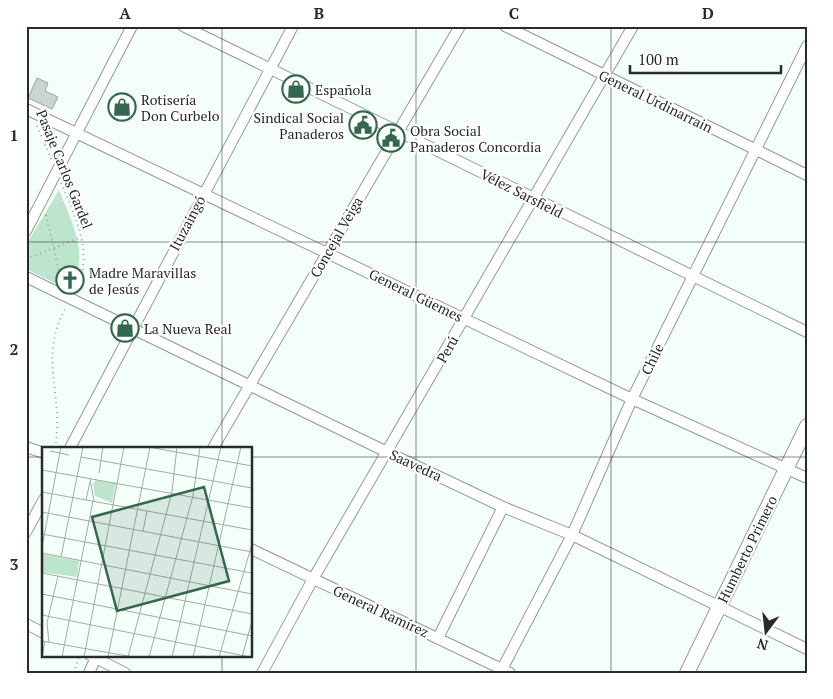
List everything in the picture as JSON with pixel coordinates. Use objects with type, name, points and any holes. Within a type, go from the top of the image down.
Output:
[{"type":"street","points":[[26,231],[132,26]]},
{"type":"street","name":"Vélez Sarsfield","points":[[183,26],[399,130],[532,199],[807,332]]},
{"type":"street","name":"Ituzaingó","points":[[71,447],[292,26]]},
{"type":"street","name":"Concejal Veiga","points":[[214,447],[460,26]]},
{"type":"street","name":"General Urdinarrain","points":[[505,26],[807,175]]},
{"type":"street","name":"Perú","points":[[262,673],[313,579],[633,26]]},
{"type":"street","name":"Chile","points":[[504,671],[572,535],[632,399],[807,46]]},
{"type":"street","name":"General Güemes","points":[[28,110],[203,192],[632,399],[807,478]]},
{"type":"street","name":"Saavedra","points":[[26,277],[387,452],[503,507],[572,535],[708,603],[719,605],[807,649]]},
{"type":"street","name":"Humberto Primero","points":[[686,673],[807,426]]},
{"type":"street","points":[[26,447],[42,452]]},
{"type":"street","points":[[26,532],[42,503]]},
{"type":"street","points":[[438,638],[503,507]]},
{"type":"street","name":"General Ramírez","points":[[252,549],[504,671]]},
{"type":"street","points":[[26,624],[42,631]]},
{"type":"street","points":[[89,673],[94,656],[125,673]]},
{"type":"path","name":"Pasaje Carlos Gardel","points":[[28,110],[57,172],[85,247],[85,266],[68,298],[56,330],[50,361],[58,430],[54,447]]},
{"type":"path","points":[[43,201],[68,298]]},
{"type":"path","points":[[26,259],[82,237]]},
{"type":"path","points":[[74,673],[80,656]]},
{"type":"green space","points":[[59,190],[74,228],[79,252],[77,277],[71,291],[26,269],[26,245]]},
{"type":"building","points":[[37,78],[48,83],[45,91],[58,97],[52,109],[28,98]]},
{"type":"place","name":"Española","points":[[296,89]]},
{"type":"place","name":"Rotisería Don Curbelo","points":[[122,107]]},
{"type":"place","name":"Sindical Social Panaderos","points":[[363,125]]},
{"type":"place","name":"Obra Social Panaderos Concordia","points":[[391,138]]},
{"type":"place","name":"Madre Maravillas de Jesús","points":[[70,280]]},
{"type":"place","name":"La Nueva Real","points":[[125,328]]}]
